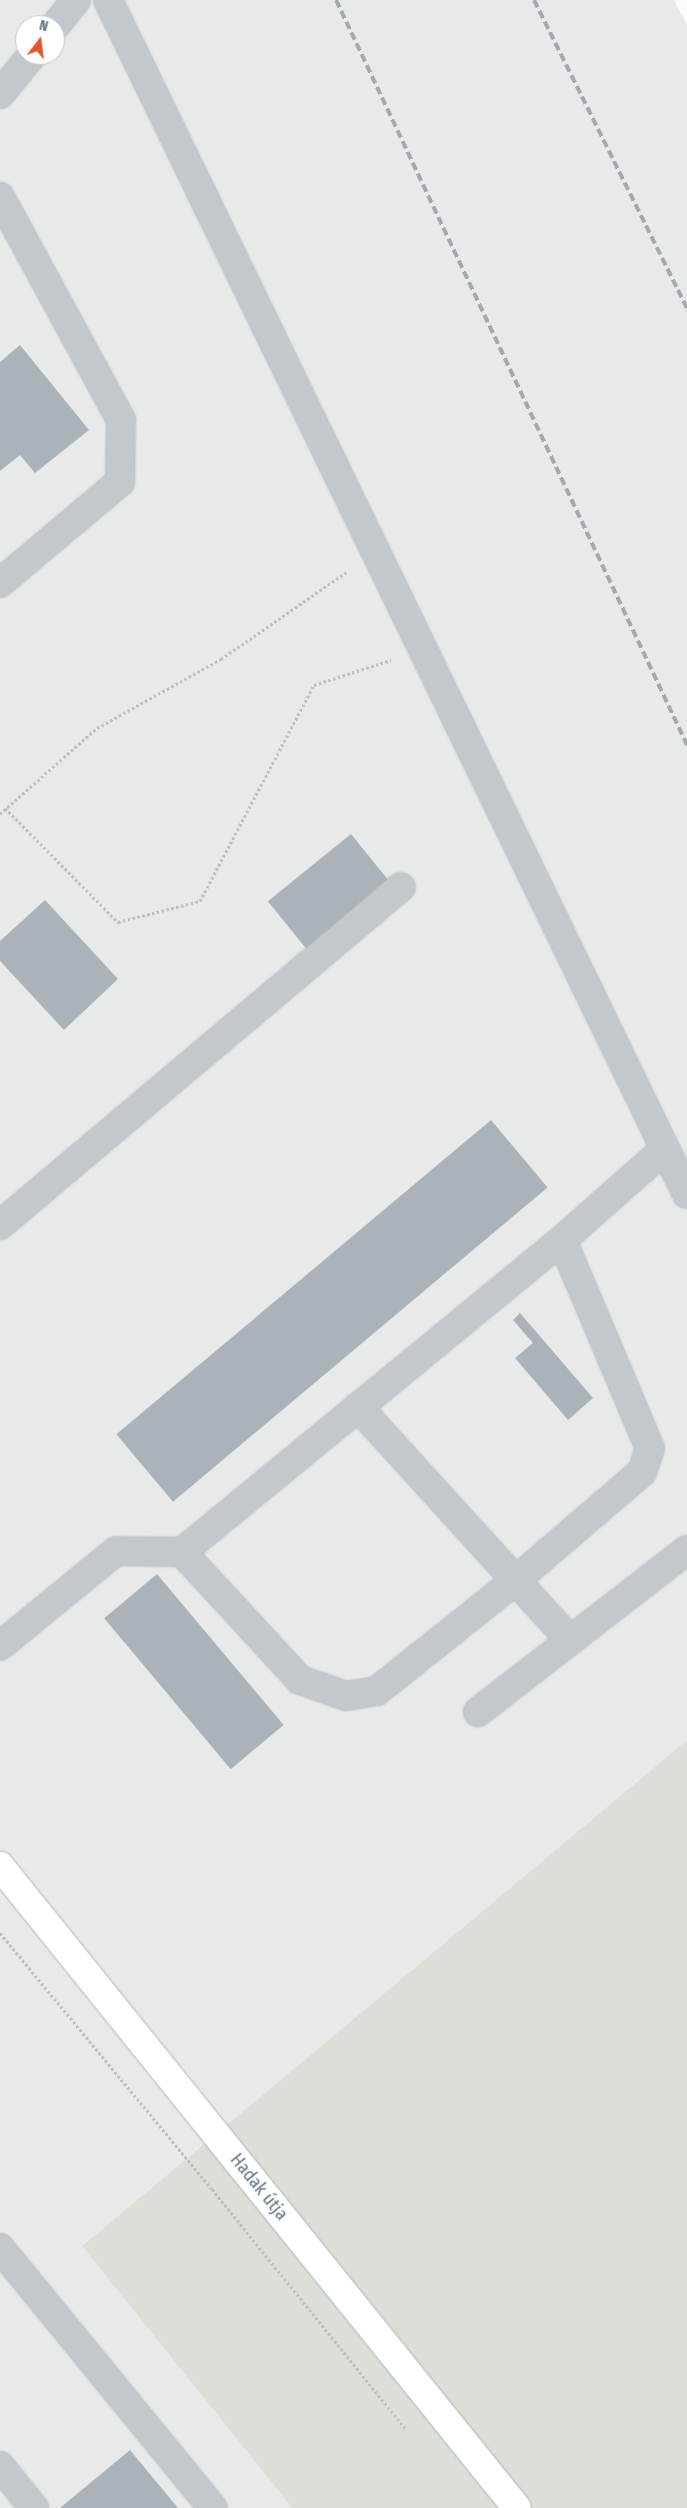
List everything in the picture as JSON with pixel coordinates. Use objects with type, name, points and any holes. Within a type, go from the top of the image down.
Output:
[{"type":"main road","name":"Hadak útja","points":[[0,1866],[517,2508]]},
{"type":"lane","points":[[64,15],[76,0]]},
{"type":"lane","points":[[108,0],[687,1194]]},
{"type":"lane","points":[[0,94],[24,65]]},
{"type":"lane","points":[[0,197],[121,420],[120,482],[0,583]]},
{"type":"lane","points":[[0,1225],[401,887]]},
{"type":"lane","points":[[0,1646],[116,1552],[182,1552],[562,1240],[665,1149]]},
{"type":"lane","points":[[182,1552],[300,1680],[346,1696],[377,1691],[516,1580],[642,1472],[650,1448],[562,1240]]},
{"type":"lane","points":[[358,1407],[570,1640]]},
{"type":"lane","points":[[478,1712],[687,1550]]},
{"type":"lane","points":[[0,2248],[213,2508]]},
{"type":"lane","points":[[0,2466],[34,2508]]},
{"type":"path","points":[[0,814],[97,728],[221,659],[376,553]]},
{"type":"path","points":[[5,808],[118,922],[200,901],[314,685],[423,650]]},
{"type":"path","points":[[0,1933],[212,2189],[407,2430]]},
{"type":"shaded area","points":[[0,0],[674,0],[687,25],[687,1740],[82,2246],[292,2508],[0,2508]]},
{"type":"shaded area","points":[[687,1740],[687,2508],[292,2508],[82,2246]]},
{"type":"building","points":[[20,345],[89,430],[35,473],[20,455],[0,471],[0,362]]},
{"type":"building","points":[[351,834],[391,883],[307,950],[268,901]]},
{"type":"building","points":[[45,900],[118,979],[64,1030],[0,961],[0,941]]},
{"type":"building","points":[[491,1120],[548,1187],[173,1502],[116,1434]]},
{"type":"building","points":[[520,1313],[593,1398],[568,1420],[515,1358],[533,1343],[513,1320]]},
{"type":"building","points":[[157,1574],[284,1725],[231,1769],[104,1618]]},
{"type":"building","points":[[130,2450],[178,2508],[60,2508]]},
{"type":"railway","points":[[336,0],[687,745]]},
{"type":"railway","points":[[534,0],[687,308]]}]
